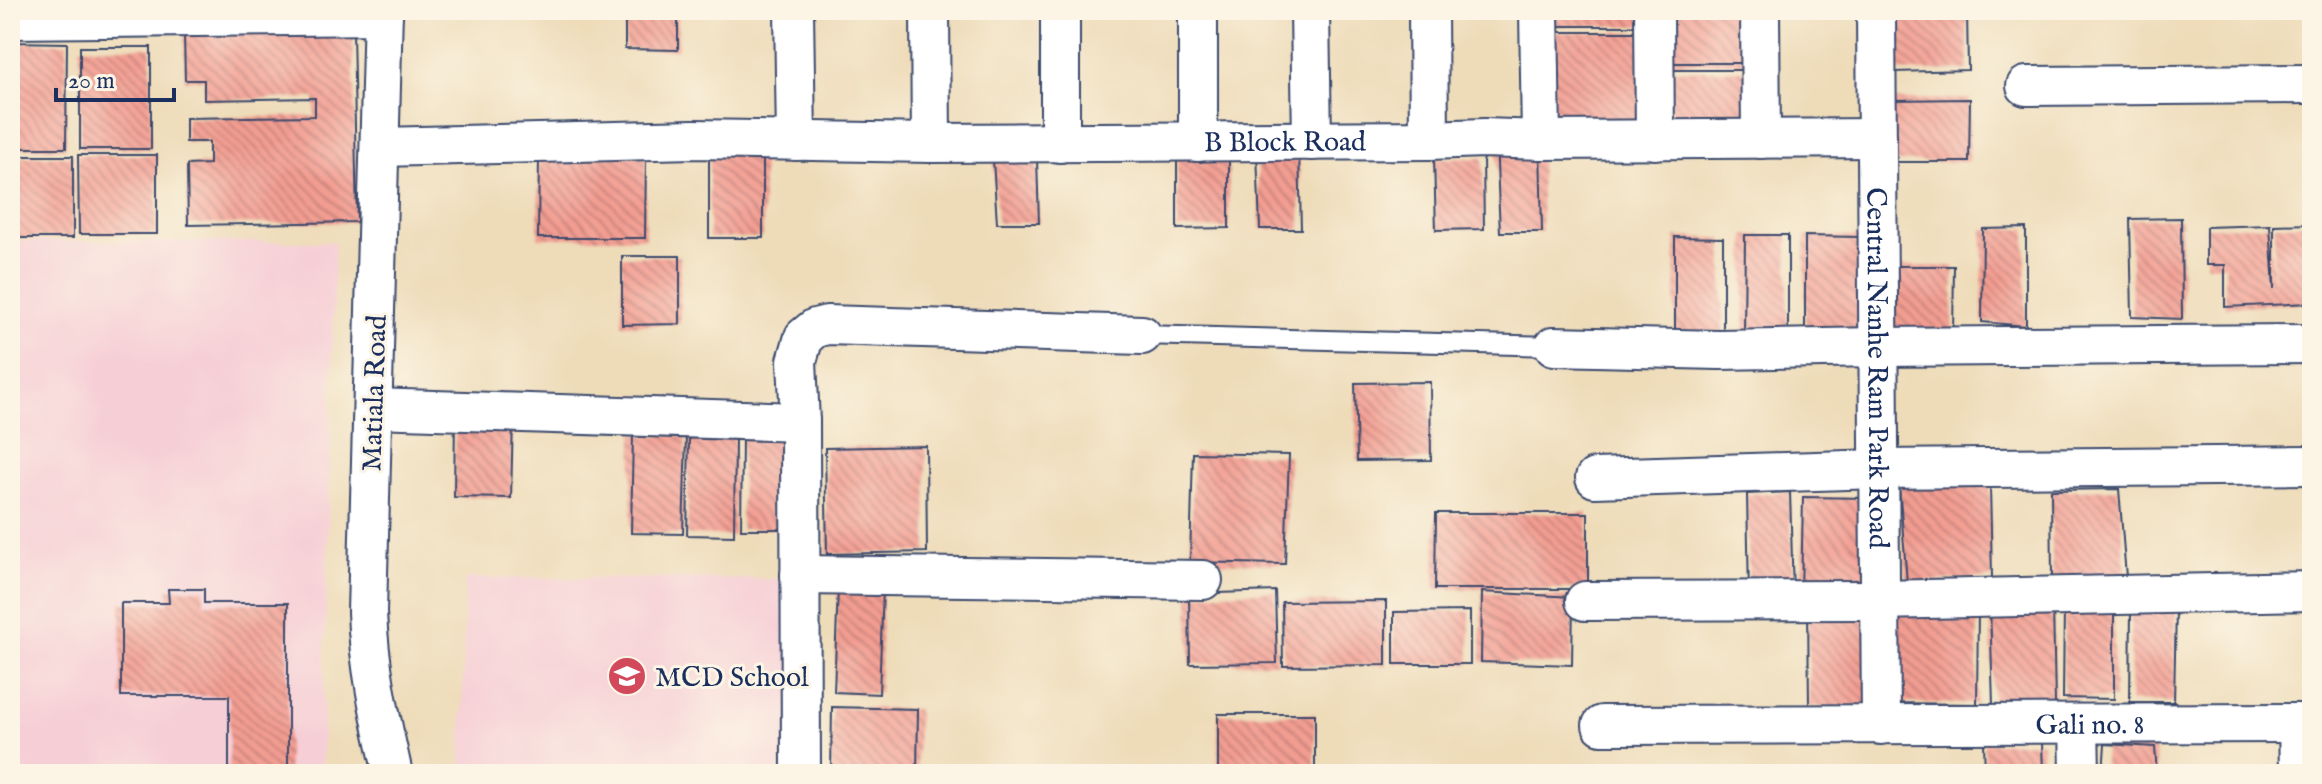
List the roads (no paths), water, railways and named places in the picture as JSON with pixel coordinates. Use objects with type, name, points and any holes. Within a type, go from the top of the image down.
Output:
[{"type":"street","points":[[794,10],[796,141]]},
{"type":"street","points":[[930,10],[931,143]]},
{"type":"street","points":[[1060,10],[1060,143]]},
{"type":"street","points":[[1198,10],[1198,142]]},
{"type":"street","points":[[1310,10],[1312,141]]},
{"type":"street","points":[[1428,10],[1429,140]]},
{"type":"street","points":[[1539,10],[1541,140]]},
{"type":"street","points":[[1654,10],[1655,140]]},
{"type":"street","points":[[1760,10],[1761,139]]},
{"type":"street","name":"Central Nanhe Ram Park Road","points":[[1876,10],[1881,725]]},
{"type":"street","points":[[10,19],[383,12]]},
{"type":"street","name":"Matiala Road","points":[[383,12],[367,612],[374,689],[393,774]]},
{"type":"street","points":[[2026,86],[2312,84]]},
{"type":"street","name":"B Block Road","points":[[381,147],[693,139],[1060,143],[1484,138],[1877,138]]},
{"type":"street","points":[[801,774],[800,422],[797,361],[804,337],[815,328],[827,325],[1142,335]]},
{"type":"street","points":[[1554,346],[1719,350],[2312,344]]},
{"type":"street","points":[[373,408],[800,422]]},
{"type":"street","points":[[1595,478],[1879,469],[2312,465]]},
{"type":"street","points":[[800,575],[1203,580]]},
{"type":"street","points":[[1585,601],[1879,600],[2312,591]]},
{"type":"street","points":[[2299,774],[2305,723]]},
{"type":"street","name":"Gali no. 8","points":[[1602,725],[2305,723]]},
{"type":"street","points":[[2079,724],[2080,774]]},
{"type":"lane","points":[[1142,335],[1554,346]]},
{"type":"place","name":"MCD School","points":[[627,676]]}]
